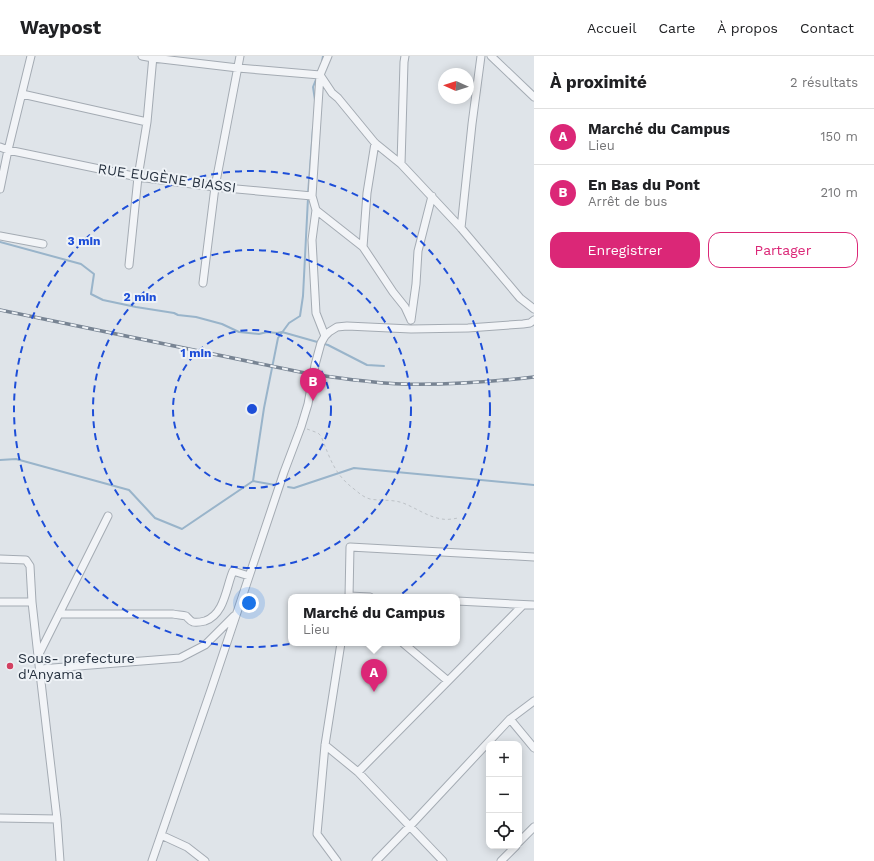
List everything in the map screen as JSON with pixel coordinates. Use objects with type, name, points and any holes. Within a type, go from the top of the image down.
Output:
[{"type":"street","points":[[0,189],[2,148],[22,94],[30,56]]},
{"type":"street","points":[[142,56],[238,68],[320,75]]},
{"type":"street","points":[[203,283],[215,186],[240,56]]},
{"type":"street","points":[[325,336],[316,313],[312,240],[316,210],[312,196],[320,75],[328,56]]},
{"type":"street","points":[[401,164],[405,56]]},
{"type":"street","points":[[461,228],[481,56]]},
{"type":"street","points":[[491,56],[534,97]]},
{"type":"street","points":[[129,265],[138,177],[147,122],[153,57]]},
{"type":"street","points":[[320,75],[332,93],[338,98],[375,143],[401,164],[432,196],[520,298],[534,309]]},
{"type":"street","points":[[22,94],[147,122]]},
{"type":"street","points":[[364,247],[367,192],[375,143]]},
{"type":"street","name":"RUE EUGÈNE BIASSI","points":[[2,148],[138,177],[312,196]]},
{"type":"street","points":[[411,329],[418,251],[432,196]]},
{"type":"street","points":[[316,210],[364,247],[393,292],[405,307],[411,320]]},
{"type":"street","points":[[0,236],[43,244]]},
{"type":"street","points":[[152,861],[284,472],[301,427],[308,404],[317,356],[325,336],[337,327],[347,326],[411,329],[468,328],[522,324],[534,320]]},
{"type":"street","points":[[38,656],[108,516]]},
{"type":"street","points":[[349,594],[350,547],[534,557]]},
{"type":"street","points":[[0,559],[26,560],[30,566],[32,602],[57,818],[60,861]]},
{"type":"street","points":[[59,614],[173,614],[185,616],[192,622],[199,622],[211,619],[221,607],[233,572],[249,576]]},
{"type":"street","points":[[460,601],[534,605]]},
{"type":"street","points":[[0,602],[32,602]]},
{"type":"street","points":[[358,772],[523,605]]},
{"type":"street","points":[[40,669],[180,658],[206,645],[236,615]]},
{"type":"street","points":[[338,861],[317,834],[324,745],[340,646]]},
{"type":"street","points":[[406,646],[448,682]]},
{"type":"street","points":[[376,861],[510,718],[534,701]]},
{"type":"street","points":[[510,718],[534,748]]},
{"type":"street","points":[[324,745],[358,772],[443,861]]},
{"type":"street","points":[[0,818],[57,818]]},
{"type":"street","points":[[522,839],[534,827]]},
{"type":"street","points":[[161,835],[187,846],[205,861]]},
{"type":"street","points":[[501,861],[513,849]]},
{"type":"path","points":[[301,427],[318,433],[321,436],[333,465],[341,478],[362,496],[402,503],[443,520],[458,518]]},
{"type":"waterway","points":[[322,62],[323,56]]},
{"type":"waterway","points":[[315,100],[313,87],[317,77]]},
{"type":"waterway","points":[[308,194],[313,128]]},
{"type":"waterway","points":[[253,481],[264,408],[278,338],[289,323],[300,316],[303,296],[308,198]]},
{"type":"waterway","points":[[0,242],[81,264],[94,274],[91,294],[103,300],[178,315],[196,317],[222,324],[239,332],[259,334],[267,332],[282,332],[328,345],[367,365],[384,366]]},
{"type":"waterway","points":[[0,460],[16,459],[129,490],[155,518],[182,529],[253,481],[275,485]]},
{"type":"waterway","points":[[288,487],[294,488],[354,468],[534,485]]},
{"type":"railway","points":[[0,310],[310,374],[356,380],[402,384],[435,384],[484,382],[534,377]]},
{"type":"place","name":"En Bas du Pont","points":[[313,401]]},
{"type":"place","name":"Sous- prefecture d'Anyama","points":[[10,666]]},
{"type":"place","name":"Marché du Campus","points":[[374,692]]}]
